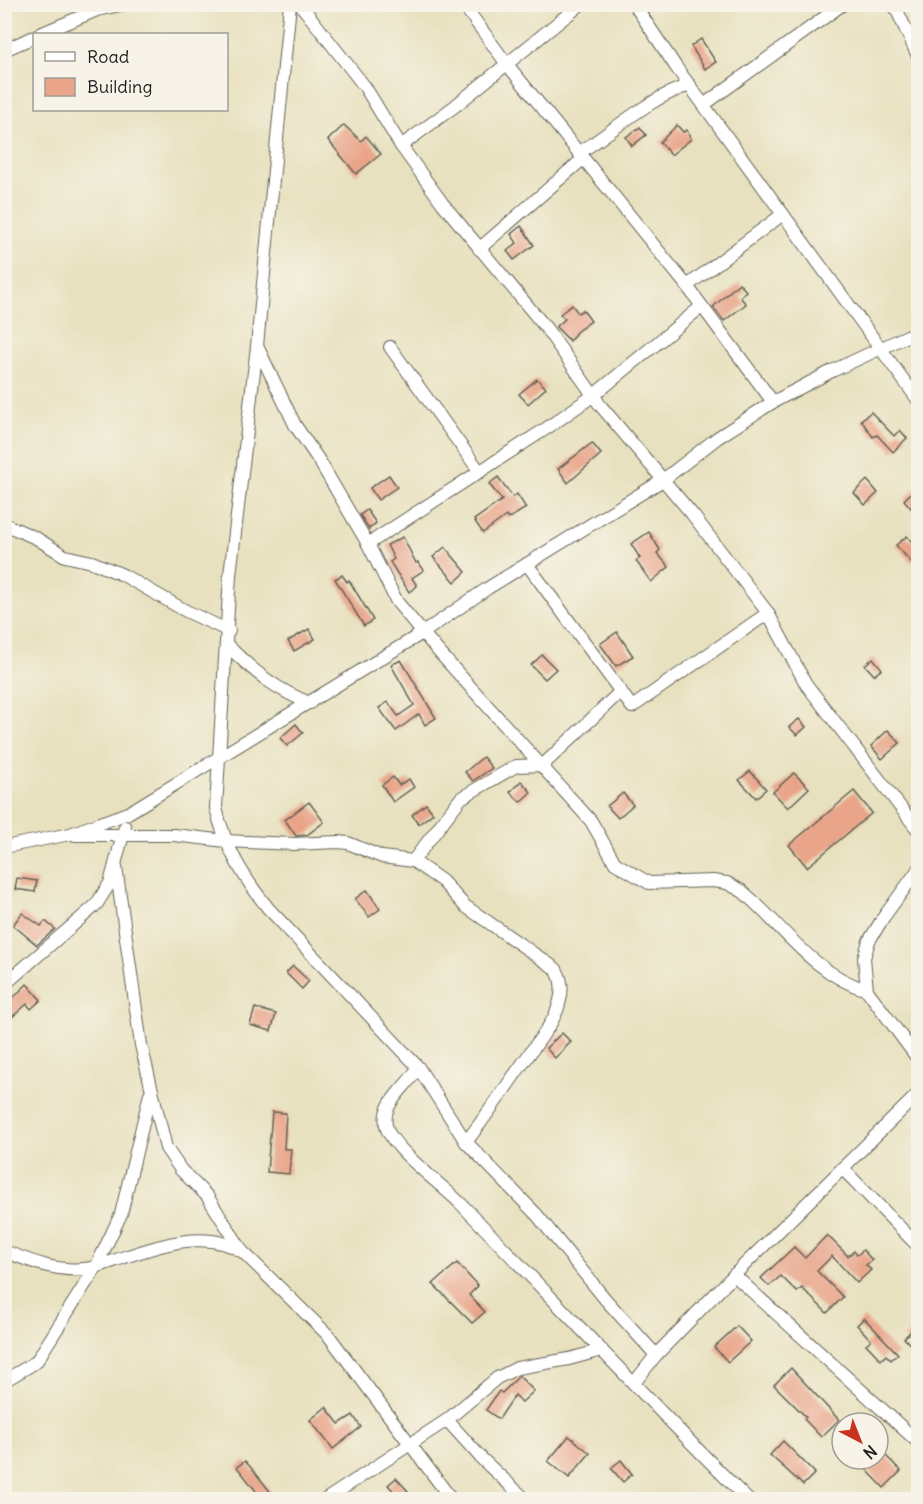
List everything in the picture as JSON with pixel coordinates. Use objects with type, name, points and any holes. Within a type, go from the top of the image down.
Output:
[{"type":"street","points":[[42,33],[96,7],[125,4]]},
{"type":"street","points":[[290,4],[257,346],[231,564],[229,631],[216,808],[226,841],[247,882],[268,908],[418,1067],[466,1142],[537,1215],[606,1300],[656,1355]]},
{"type":"street","points":[[300,4],[364,87],[401,146],[479,249],[546,328],[594,395],[768,613],[806,684],[918,830]]},
{"type":"street","points":[[464,4],[507,63],[687,286],[773,402]]},
{"type":"street","points":[[401,146],[455,106],[581,4]]},
{"type":"street","points":[[634,4],[918,400]]},
{"type":"street","points":[[705,104],[843,4]]},
{"type":"street","points":[[894,4],[918,56]]},
{"type":"street","points":[[4,50],[33,37]]},
{"type":"street","points":[[479,249],[582,155],[663,97],[690,85]]},
{"type":"street","points":[[687,286],[783,214]]},
{"type":"street","points":[[368,544],[594,395],[701,307]]},
{"type":"street","points":[[4,847],[70,834],[128,813],[310,703],[663,480],[717,438],[773,402],[918,331]]},
{"type":"street","points":[[257,346],[295,424],[368,544],[397,602],[460,677],[543,765],[591,821],[620,868],[657,885],[697,880],[718,881],[734,887],[756,902],[822,967],[849,985],[867,990]]},
{"type":"street","points":[[390,347],[480,472]]},
{"type":"street","points":[[4,524],[36,538],[65,556],[92,562],[123,575],[186,611],[229,631]]},
{"type":"street","points":[[527,564],[632,707],[768,613]]},
{"type":"street","points":[[227,645],[256,674],[272,685],[310,703]]},
{"type":"street","points":[[413,861],[461,798],[516,766],[543,765],[621,691]]},
{"type":"street","points":[[4,985],[89,913],[110,883],[116,867],[128,813]]},
{"type":"street","points":[[70,834],[99,837],[124,834],[226,841],[348,843],[382,857],[413,861],[442,881],[465,906],[556,969],[561,978],[560,1003],[547,1030],[496,1105],[466,1142]]},
{"type":"street","points":[[116,867],[131,978],[151,1089],[166,1148],[181,1170],[207,1196],[243,1252]]},
{"type":"street","points":[[918,870],[883,918],[870,941],[864,958],[867,990],[918,1059]]},
{"type":"street","points":[[418,1067],[412,1080],[389,1104],[386,1121],[391,1136],[448,1190],[748,1500]]},
{"type":"street","points":[[4,1381],[36,1362],[96,1268],[122,1214],[151,1089]]},
{"type":"street","points":[[634,1382],[656,1355],[734,1275],[918,1094]]},
{"type":"street","points":[[842,1168],[918,1246]]},
{"type":"street","points":[[4,1251],[57,1269],[96,1268],[172,1244],[214,1240],[232,1245],[243,1252],[329,1336],[452,1500]]},
{"type":"street","points":[[734,1275],[918,1442]]},
{"type":"street","points":[[325,1500],[447,1420],[498,1377],[517,1368],[569,1359],[602,1350]]},
{"type":"street","points":[[447,1420],[483,1460],[526,1500]]},
{"type":"building","points":[[701,39],[716,62],[705,69],[691,46]]},
{"type":"building","points":[[344,125],[361,141],[366,136],[381,154],[356,174],[328,140]]},
{"type":"building","points":[[677,125],[683,132],[687,130],[691,139],[671,155],[660,142]]},
{"type":"building","points":[[640,127],[646,135],[632,146],[626,137]]},
{"type":"building","points":[[521,226],[534,245],[514,260],[507,251],[517,243],[511,234]]},
{"type":"building","points":[[739,283],[746,291],[740,297],[746,304],[724,321],[713,307]]},
{"type":"building","points":[[572,305],[578,313],[583,310],[591,321],[576,332],[570,341],[556,327],[565,319],[560,314]]},
{"type":"building","points":[[537,379],[546,388],[528,404],[519,394]]},
{"type":"building","points":[[871,412],[894,436],[900,430],[907,438],[893,452],[877,435],[873,437],[861,420]]},
{"type":"building","points":[[592,443],[601,454],[568,483],[558,469]]},
{"type":"building","points":[[389,475],[397,487],[378,500],[370,488]]},
{"type":"building","points":[[498,477],[513,497],[517,494],[526,508],[508,519],[506,516],[483,533],[474,520],[502,500],[489,484]]},
{"type":"building","points":[[867,480],[878,493],[865,505],[854,493]]},
{"type":"building","points":[[918,486],[918,516],[904,500]]},
{"type":"building","points":[[367,510],[376,523],[369,529],[360,515]]},
{"type":"building","points":[[649,532],[660,550],[657,553],[669,567],[651,582],[636,561],[640,558],[631,544]]},
{"type":"building","points":[[918,535],[918,555],[911,562],[896,545],[907,536],[911,541]]},
{"type":"building","points":[[403,537],[416,563],[418,562],[424,570],[412,578],[417,586],[409,592],[390,562],[394,559],[387,545]]},
{"type":"building","points":[[445,547],[466,572],[455,582],[433,557]]},
{"type":"building","points":[[342,575],[347,582],[349,580],[373,620],[364,626],[335,579]]},
{"type":"building","points":[[309,629],[315,639],[294,651],[288,641]]},
{"type":"building","points":[[617,632],[633,656],[616,666],[600,644]]},
{"type":"building","points":[[542,655],[556,669],[545,679],[531,665]]},
{"type":"building","points":[[873,658],[882,669],[874,675],[865,665]]},
{"type":"building","points":[[401,660],[436,718],[425,725],[419,714],[396,731],[379,708],[388,702],[398,716],[414,705],[391,665]]},
{"type":"building","points":[[799,719],[806,727],[797,735],[789,727]]},
{"type":"building","points":[[296,724],[303,733],[287,746],[280,738]]},
{"type":"building","points":[[888,730],[900,743],[882,759],[871,746]]},
{"type":"building","points":[[483,757],[492,768],[473,781],[465,772]]},
{"type":"building","points":[[750,771],[766,789],[756,798],[739,780]]},
{"type":"building","points":[[794,773],[809,788],[788,808],[773,792]]},
{"type":"building","points":[[393,777],[399,785],[409,779],[414,787],[393,802],[382,785]]},
{"type":"building","points":[[521,781],[531,792],[520,802],[510,792]]},
{"type":"building","points":[[854,791],[872,813],[807,867],[789,845]]},
{"type":"building","points":[[623,793],[633,805],[618,818],[607,806]]},
{"type":"building","points":[[309,802],[324,822],[307,835],[296,836],[285,820]]},
{"type":"building","points":[[426,804],[433,813],[419,824],[412,815]]},
{"type":"building","points":[[17,878],[37,881],[35,892],[15,889]]},
{"type":"building","points":[[367,890],[380,909],[369,917],[355,899]]},
{"type":"building","points":[[22,913],[41,926],[45,921],[55,929],[37,945],[13,925]]},
{"type":"building","points":[[293,966],[309,981],[302,989],[286,973]]},
{"type":"building","points":[[27,984],[41,1000],[31,1009],[27,1004],[4,1024],[4,1007]]},
{"type":"building","points":[[255,1008],[276,1014],[271,1031],[250,1025]]},
{"type":"building","points":[[562,1033],[571,1042],[555,1058],[546,1048]]},
{"type":"building","points":[[272,1112],[286,1113],[284,1149],[291,1149],[289,1174],[267,1172]]},
{"type":"building","points":[[827,1235],[848,1256],[854,1251],[857,1255],[863,1250],[872,1260],[866,1265],[871,1270],[857,1283],[832,1256],[817,1271],[843,1297],[827,1313],[802,1288],[797,1292],[781,1276],[769,1286],[761,1278],[794,1247],[805,1258]]},
{"type":"building","points":[[457,1263],[478,1286],[469,1295],[485,1312],[472,1323],[433,1284]]},
{"type":"building","points":[[864,1318],[898,1354],[891,1360],[886,1355],[881,1360],[866,1344],[871,1340],[857,1325]]},
{"type":"building","points":[[918,1324],[918,1353],[904,1338]]},
{"type":"building","points":[[737,1326],[751,1341],[728,1362],[714,1347]]},
{"type":"building","points":[[791,1368],[831,1411],[830,1428],[821,1437],[804,1419],[806,1417],[774,1385]]},
{"type":"building","points":[[519,1376],[534,1391],[522,1402],[515,1395],[499,1419],[486,1410],[499,1391],[502,1393]]},
{"type":"building","points":[[326,1407],[339,1424],[353,1415],[361,1427],[333,1449],[310,1420]]},
{"type":"building","points":[[569,1436],[590,1453],[569,1478],[548,1461]]},
{"type":"building","points":[[783,1441],[815,1473],[803,1485],[770,1455]]},
{"type":"building","points":[[621,1460],[632,1474],[623,1482],[611,1468]]},
{"type":"building","points":[[890,1460],[901,1471],[884,1488],[868,1471],[890,1471]]},
{"type":"building","points":[[245,1461],[277,1500],[263,1500],[237,1467]]},
{"type":"building","points":[[396,1478],[408,1491],[400,1498],[388,1485]]}]
